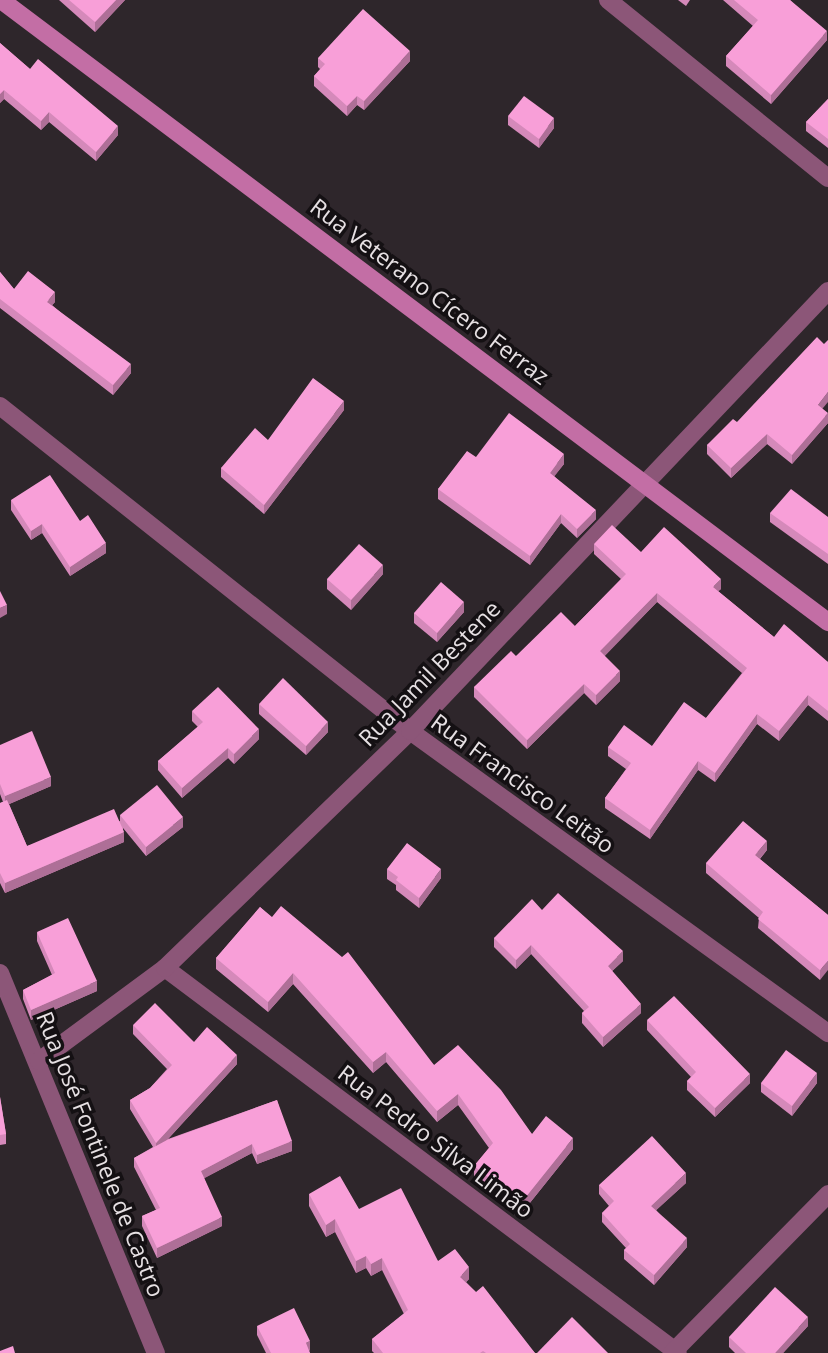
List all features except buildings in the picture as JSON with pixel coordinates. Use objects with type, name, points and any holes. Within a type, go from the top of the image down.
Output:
[{"type":"street","name":"Rua Veterano Cícero Ferraz","points":[[1,0],[828,622]]},
{"type":"street","points":[[608,0],[828,178]]},
{"type":"street","name":"Rua Jamil Bestene","points":[[39,1061],[164,968],[410,731],[642,482],[828,291]]},
{"type":"street","name":"Rua Francisco Leitão","points":[[0,406],[410,731],[828,1033]]},
{"type":"street","name":"Rua Pedro Silva Limão","points":[[164,968],[675,1352]]},
{"type":"street","name":"Rua José Fontinele de Castro","points":[[0,973],[39,1061],[156,1353]]},
{"type":"street","points":[[675,1352],[828,1194]]}]
